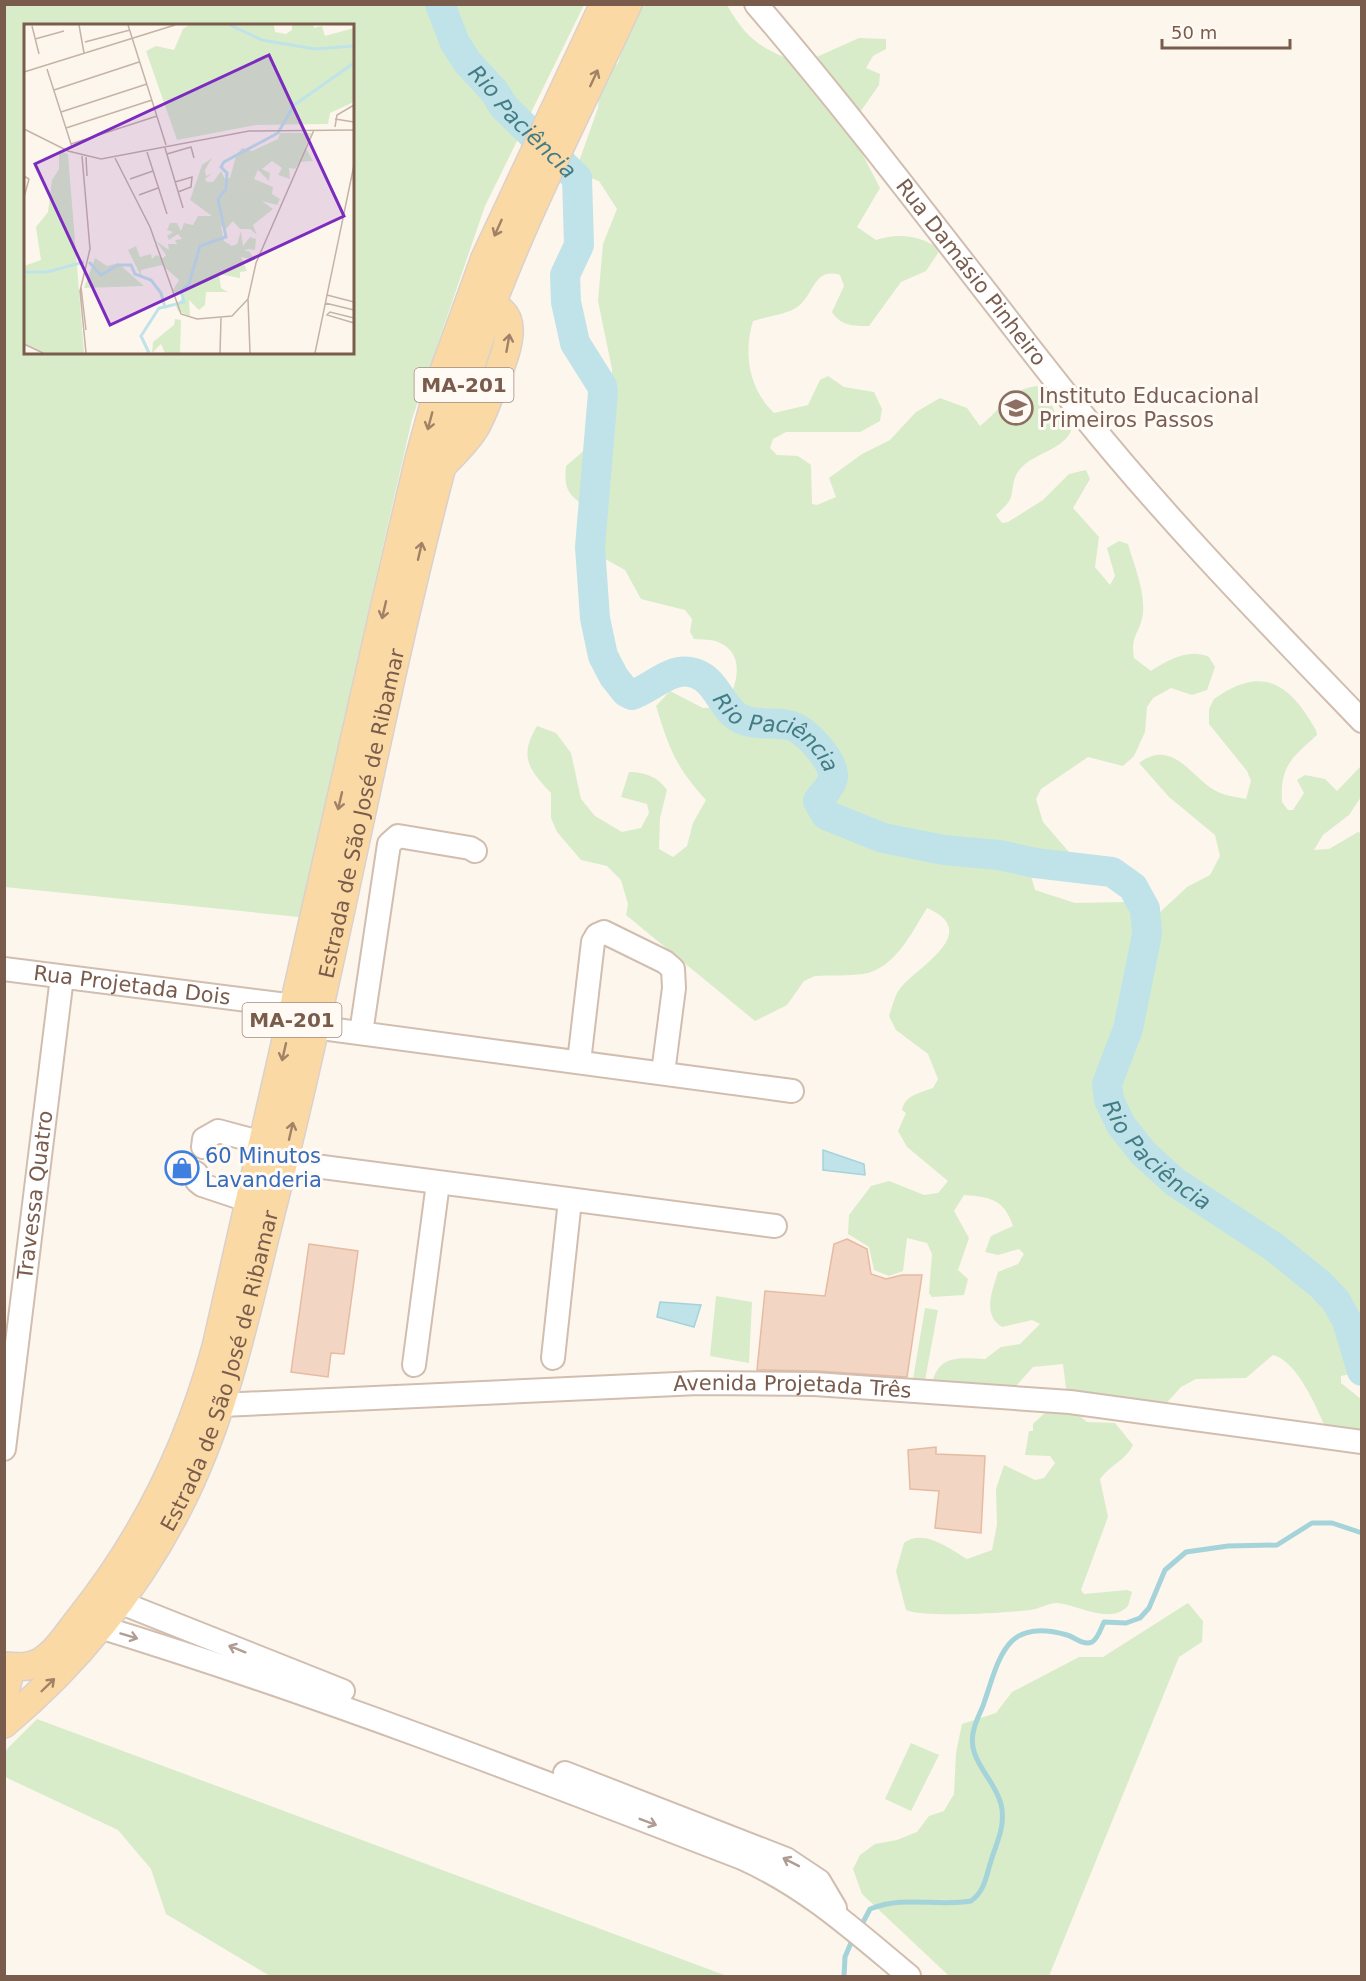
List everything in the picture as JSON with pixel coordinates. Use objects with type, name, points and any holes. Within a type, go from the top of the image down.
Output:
[{"type":"main road","name":"Estrada de São José de Ribamar","points":[[558,127],[604,4]]},
{"type":"main road","name":"Estrada de São José de Ribamar","points":[[5,1666],[25,1668],[39,1663],[52,1652],[117,1568],[159,1497],[195,1415],[208,1375],[250,1201],[419,459],[441,379],[480,305],[533,179],[558,127],[628,4]]},
{"type":"main road","name":"Estrada de São José de Ribamar","points":[[4,1724],[62,1671],[100,1627],[145,1566],[180,1506],[221,1405],[284,1162],[442,466],[474,429],[508,347],[508,322],[480,305]]},
{"type":"main road","points":[[4,1696],[9,1676],[5,1666]]},
{"type":"street","name":"Rua Damásio Pinheiro","points":[[756,4],[873,145],[1083,415],[1174,522],[1362,721]]},
{"type":"street","points":[[361,1033],[389,844],[392,838],[398,836],[470,848],[475,851]]},
{"type":"street","points":[[579,1062],[594,942],[597,935],[604,932],[665,962],[673,969],[674,988],[663,1073]]},
{"type":"street","name":"Rua Projetada Dois","points":[[4,969],[295,1006]]},
{"type":"street","name":"Travessa Quatro","points":[[4,1449],[62,977]]},
{"type":"street","points":[[314,1027],[792,1091]]},
{"type":"street","points":[[203,1147],[204,1139],[218,1131],[263,1143]]},
{"type":"street","points":[[284,1162],[775,1226]]},
{"type":"street","points":[[196,1173],[197,1180],[202,1185],[250,1201]]},
{"type":"street","points":[[414,1365],[438,1183]]},
{"type":"street","points":[[553,1358],[570,1200]]},
{"type":"street","name":"Avenida Projetada Três","points":[[221,1405],[698,1383],[815,1384],[1070,1402],[1362,1442]]},
{"type":"street","points":[[119,1602],[266,1671]]},
{"type":"street","points":[[100,1627],[266,1671],[612,1799],[820,1894],[842,1920],[909,1977]]},
{"type":"green space","points":[[5,4],[584,5],[485,206],[412,419],[299,917],[5,887]]},
{"type":"green space","points":[[637,5],[727,5],[742,28],[758,43],[776,54],[801,64],[859,38],[886,39],[886,49],[873,56],[866,68],[880,74],[879,85],[849,128],[880,188],[857,227],[876,240],[900,236],[922,240],[937,247],[938,253],[926,271],[901,282],[869,326],[843,323],[832,312],[844,286],[840,275],[831,273],[818,279],[806,298],[794,309],[753,321],[750,333],[750,370],[759,393],[774,413],[808,405],[820,380],[828,376],[844,387],[874,392],[882,409],[880,421],[860,432],[786,432],[773,439],[770,448],[777,455],[798,456],[811,465],[812,504],[817,505],[836,497],[829,478],[862,454],[890,440],[916,412],[940,398],[967,408],[980,426],[1012,395],[1037,386],[1048,396],[1056,415],[1071,427],[1071,431],[1061,443],[1022,467],[1015,478],[1010,500],[996,515],[1002,523],[1008,522],[1043,500],[1069,474],[1086,470],[1090,479],[1073,508],[1099,537],[1095,567],[1110,585],[1115,576],[1107,548],[1119,541],[1128,544],[1138,578],[1143,613],[1133,644],[1134,658],[1151,671],[1179,656],[1194,654],[1209,657],[1215,667],[1207,690],[1192,695],[1171,688],[1153,698],[1147,707],[1145,732],[1134,756],[1123,766],[1088,757],[1041,789],[1036,799],[1043,822],[1076,860],[1031,876],[1035,890],[1075,903],[1125,902],[1143,913],[1157,915],[1187,887],[1210,875],[1220,856],[1215,835],[1169,797],[1139,763],[1151,756],[1162,755],[1173,758],[1218,792],[1246,799],[1251,781],[1247,771],[1209,724],[1209,709],[1214,699],[1231,688],[1261,681],[1274,684],[1296,701],[1316,730],[1317,735],[1289,763],[1283,779],[1282,802],[1288,810],[1293,810],[1304,793],[1297,780],[1305,775],[1325,779],[1337,791],[1361,766],[1361,797],[1349,815],[1323,835],[1314,850],[1329,849],[1358,832],[1361,833],[1362,1372],[1341,1376],[1341,1383],[1361,1399],[1361,1445],[1326,1429],[1312,1398],[1298,1376],[1282,1359],[1273,1355],[1246,1378],[1196,1379],[1181,1387],[1151,1420],[1088,1400],[1066,1389],[1063,1364],[1033,1367],[1016,1386],[1000,1396],[932,1384],[939,1367],[945,1363],[959,1359],[985,1359],[1001,1347],[1020,1344],[1040,1324],[1032,1320],[1002,1327],[992,1316],[990,1302],[998,1272],[1018,1264],[1024,1254],[1019,1249],[998,1255],[985,1252],[991,1236],[1013,1226],[1005,1210],[995,1201],[964,1195],[954,1211],[969,1238],[958,1270],[968,1279],[964,1295],[932,1297],[929,1293],[932,1254],[927,1243],[907,1238],[903,1271],[889,1276],[874,1270],[869,1247],[848,1234],[849,1215],[871,1186],[889,1181],[924,1195],[938,1193],[948,1181],[907,1147],[898,1131],[906,1113],[902,1110],[906,1101],[914,1095],[933,1088],[938,1079],[928,1054],[896,1030],[889,1016],[899,990],[940,950],[947,939],[949,928],[943,918],[927,908],[909,938],[884,965],[863,974],[815,976],[804,981],[787,1005],[755,1021],[626,915],[628,904],[621,880],[607,866],[581,860],[557,832],[551,818],[551,793],[532,769],[527,754],[531,737],[537,726],[556,733],[571,753],[581,799],[595,816],[622,832],[641,828],[649,813],[647,804],[621,797],[629,772],[646,774],[660,782],[667,790],[660,818],[659,849],[673,857],[687,846],[693,823],[706,800],[687,777],[674,756],[656,706],[670,691],[703,708],[724,707],[733,690],[737,672],[733,654],[727,647],[716,641],[694,639],[690,632],[692,619],[685,610],[641,599],[625,570],[598,555],[592,539],[594,513],[571,494],[566,483],[566,466],[587,448],[607,447],[612,429],[612,369],[598,301],[603,244],[617,209],[599,181],[580,174],[577,167],[598,108],[601,81],[618,63]]},
{"type":"green space","points":[[716,1296],[752,1302],[749,1363],[710,1356]]},
{"type":"green space","points":[[925,1308],[938,1310],[925,1380],[913,1379]]},
{"type":"green space","points":[[1062,1397],[1080,1405],[1080,1416],[1087,1422],[1115,1423],[1133,1445],[1126,1455],[1100,1479],[1108,1517],[1081,1590],[1084,1594],[1127,1590],[1132,1592],[1128,1606],[1112,1614],[1057,1603],[1030,1610],[986,1613],[929,1614],[906,1610],[896,1571],[904,1543],[911,1539],[928,1539],[967,1559],[992,1550],[997,1525],[996,1489],[1004,1465],[1035,1480],[1044,1478],[1055,1463],[1050,1456],[1025,1455],[1029,1431],[1033,1431],[1033,1424]]},
{"type":"green space","points":[[1188,1603],[1203,1621],[1202,1642],[1179,1657],[1049,1976],[949,1976],[862,1894],[853,1869],[860,1855],[875,1844],[897,1840],[917,1832],[929,1816],[944,1811],[954,1794],[956,1753],[962,1724],[996,1713],[1012,1692],[1079,1657],[1103,1657]]},
{"type":"green space","points":[[37,1719],[727,1976],[270,1976],[166,1914],[151,1869],[118,1830],[5,1777],[5,1751]]},
{"type":"green space","points":[[911,1743],[939,1755],[911,1811],[885,1799]]},
{"type":"water","points":[[823,1150],[864,1164],[865,1175],[823,1170]]},
{"type":"water","points":[[660,1302],[701,1305],[694,1327],[657,1317]]},
{"type":"building","points":[[847,1239],[867,1249],[871,1274],[886,1279],[902,1275],[922,1275],[907,1377],[757,1370],[765,1291],[825,1296],[834,1244]]},
{"type":"building","points":[[309,1244],[358,1251],[344,1354],[331,1353],[328,1377],[291,1372]]},
{"type":"building","points":[[936,1447],[936,1454],[985,1456],[981,1533],[935,1528],[939,1491],[910,1489],[908,1450]]},
{"type":"waterway","name":"Rio Paciência","points":[[440,4],[455,43],[468,63],[494,91],[504,107],[577,178],[579,245],[565,275],[566,302],[575,343],[602,386],[603,393],[590,547],[595,618],[603,656],[614,677],[626,692],[632,695],[675,673],[690,672],[706,680],[732,713],[739,718],[757,723],[795,727],[816,745],[831,767],[832,782],[818,801],[826,815],[883,838],[944,850],[999,855],[1035,863],[1112,872],[1133,887],[1145,909],[1147,934],[1128,1029],[1107,1084],[1109,1100],[1121,1125],[1143,1153],[1175,1182],[1274,1247],[1321,1285],[1336,1301],[1347,1321],[1362,1371]]},
{"type":"waterway","points":[[860,1928],[870,1909],[908,1902],[971,1901],[982,1888],[1000,1833],[1002,1812],[997,1794],[973,1750],[972,1740],[976,1722],[1001,1656],[1018,1636],[1031,1631],[1047,1631],[1067,1635],[1082,1642],[1092,1642],[1104,1622],[1126,1623],[1140,1618],[1149,1608],[1165,1570],[1186,1552],[1228,1546],[1277,1545],[1312,1523],[1332,1523],[1362,1533]]},
{"type":"waterway","points":[[844,1976],[845,1957],[853,1938]]},
{"type":"place","name":"Instituto Educacional Primeiros Passos","points":[[1016,408]]},
{"type":"place","name":"60 Minutos Lavanderia","points":[[182,1168]]}]
